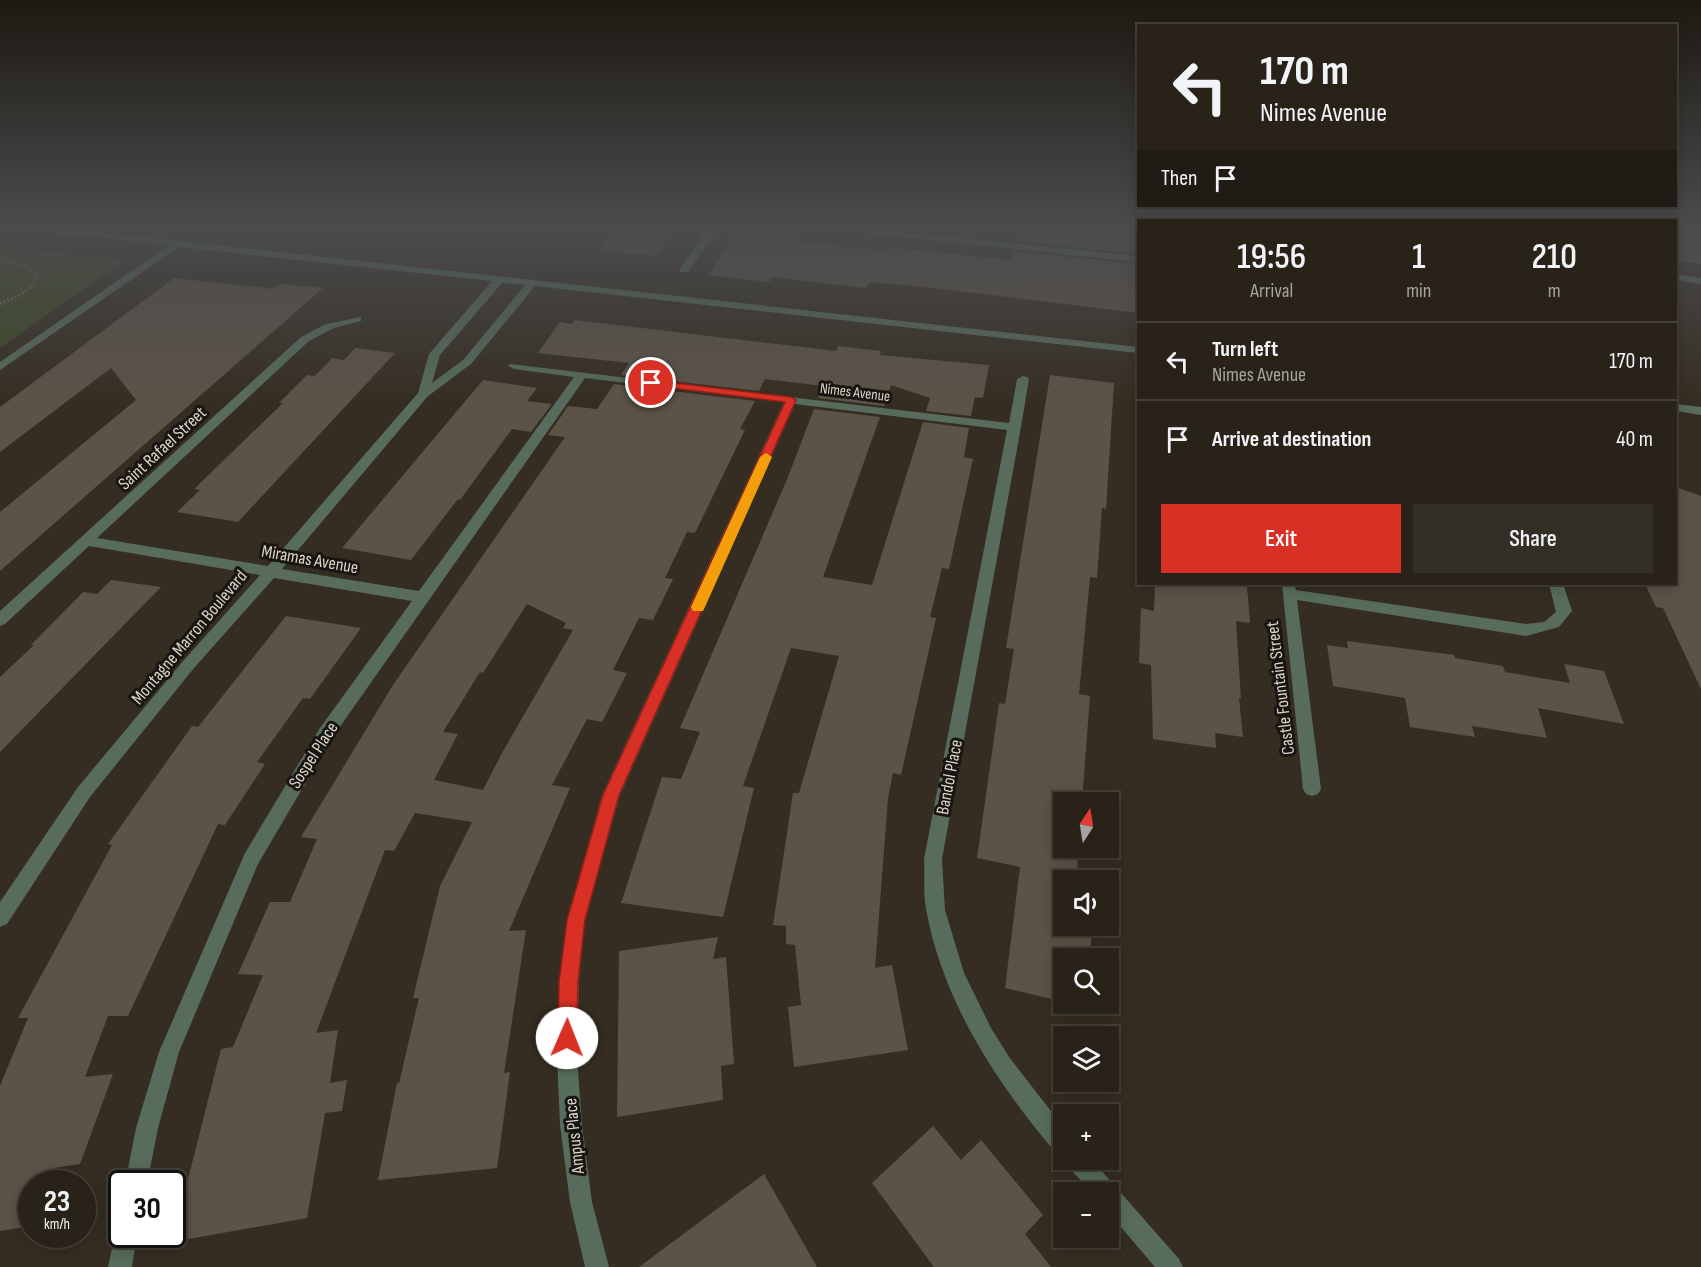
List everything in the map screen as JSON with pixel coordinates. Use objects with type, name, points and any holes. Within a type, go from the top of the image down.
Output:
[{"type":"street","points":[[0,367],[115,287]]},
{"type":"street","name":"Montagne Marron Boulevard","points":[[424,394],[426,377],[435,354],[493,287]]},
{"type":"street","name":"Montagne Marron Boulevard","points":[[0,918],[84,792],[189,664],[315,522],[424,394],[467,362],[529,287]]},
{"type":"street","points":[[569,287],[1137,350]]},
{"type":"street","name":"Saint Rafael Street","points":[[0,620],[305,339],[330,326],[357,319]]},
{"type":"street","name":"Nimes Avenue","points":[[514,366],[1015,427]]},
{"type":"street","name":"Sospel Place","points":[[139,1170],[147,1128],[169,1052],[251,859],[326,733],[582,374]]},
{"type":"street","name":"Bandol Place","points":[[1023,379],[933,859],[936,909],[951,967],[971,1012],[999,1063],[1053,1130]]},
{"type":"street","name":"Ampus Place","points":[[597,1267],[581,1202],[570,1114],[567,1057],[568,982],[576,920],[611,795],[791,400]]},
{"type":"street","points":[[1677,408],[1701,411]]},
{"type":"street","name":"Miramas Avenue","points":[[87,542],[421,597]]},
{"type":"street","points":[[1288,589],[1526,630],[1546,627],[1560,620],[1565,611],[1556,585]]},
{"type":"street","name":"Castle Fountain Street","points":[[1288,589],[1312,789]]},
{"type":"street","points":[[1086,1170],[1098,1182]]},
{"type":"street","points":[[1119,1206],[1171,1267]]},
{"type":"street","points":[[120,1267],[123,1248]]},
{"type":"path","points":[[0,304],[32,287]]},
{"type":"green space","points":[[0,287],[86,287],[0,348]]},
{"type":"building","points":[[162,287],[323,288],[0,571],[0,512],[136,400],[111,368],[0,452],[0,407]]},
{"type":"building","points":[[928,287],[1137,287],[1137,313]]},
{"type":"building","points":[[575,320],[836,351],[838,346],[881,351],[880,355],[989,365],[983,398],[975,397],[971,416],[926,411],[930,398],[891,385],[884,406],[818,398],[823,386],[765,379],[759,391],[621,375],[629,363],[538,353],[560,322],[572,324]]},
{"type":"building","points":[[355,348],[395,353],[238,522],[177,512],[200,490],[194,489],[283,403],[279,403],[307,375],[315,376],[332,358],[344,360]]},
{"type":"building","points":[[1050,375],[1114,383],[1106,509],[1102,508],[1097,578],[1090,577],[1079,694],[1090,696],[1083,792],[1053,792],[1053,858],[1078,858],[1077,870],[1053,870],[1053,936],[1091,936],[1091,948],[1053,948],[1053,999],[1005,988],[1020,867],[977,858],[999,703],[1005,704],[1014,649],[1006,648]]},
{"type":"building","points":[[483,380],[537,388],[527,401],[552,404],[531,432],[512,429],[460,500],[458,499],[411,560],[342,548]]},
{"type":"building","points":[[614,384],[755,401],[740,429],[745,430],[695,533],[687,532],[665,578],[673,579],[653,620],[639,618],[613,670],[627,673],[602,722],[587,719],[552,785],[570,788],[509,931],[526,930],[504,1073],[510,1072],[497,1168],[378,1180],[397,1083],[399,1083],[419,998],[413,998],[440,886],[472,822],[415,813],[394,851],[385,850],[316,1033],[338,1030],[330,1083],[347,1080],[342,1111],[325,1113],[307,1218],[186,1240],[186,1187],[221,1049],[233,1047],[263,975],[238,974],[270,902],[290,902],[317,839],[301,837],[393,685],[565,437],[548,435],[568,406],[597,409]],"holes":[[[527,604],[566,623],[563,628],[573,630],[483,790],[434,780],[458,734],[443,732],[480,672],[483,673]]]},
{"type":"building","points":[[814,409],[880,417],[823,577],[872,585],[923,422],[969,428],[964,457],[973,459],[949,569],[942,568],[930,617],[936,618],[901,775],[893,773],[888,798],[875,968],[892,965],[908,1050],[794,1067],[788,1007],[801,1005],[795,945],[786,944],[786,926],[773,925],[793,793],[799,793],[839,656],[791,648],[743,786],[754,788],[723,917],[621,903],[662,777],[681,779],[700,732],[680,728],[788,477]]},
{"type":"building","points":[[1677,487],[1701,496],[1701,689],[1663,608],[1656,607],[1645,585],[1677,585]]},
{"type":"building","points":[[111,580],[161,587],[0,752],[0,677],[34,645],[31,645],[83,592],[97,594]]},
{"type":"building","points":[[1155,585],[1247,586],[1250,623],[1236,621],[1243,737],[1215,733],[1216,748],[1153,739],[1151,665],[1139,663],[1141,608],[1154,611]]},
{"type":"building","points":[[286,616],[361,628],[310,699],[303,698],[257,762],[265,764],[225,825],[218,824],[128,1016],[108,1016],[85,1077],[113,1074],[80,1164],[52,1170],[18,1170],[18,1228],[0,1231],[0,1086],[28,1018],[18,1018],[112,845],[108,844],[192,726],[198,727]]},
{"type":"building","points":[[1347,641],[1454,655],[1455,658],[1503,666],[1505,672],[1570,683],[1564,664],[1604,671],[1624,724],[1538,708],[1547,738],[1472,726],[1475,737],[1410,727],[1405,698],[1333,686],[1327,645],[1348,648]]},
{"type":"building","points":[[718,937],[713,959],[726,957],[734,1064],[721,1066],[723,1100],[617,1117],[619,951]]},
{"type":"building","points":[[933,1126],[961,1160],[981,1140],[1043,1215],[1025,1234],[1051,1267],[934,1267],[872,1183]]},
{"type":"building","points":[[764,1174],[817,1267],[639,1267]]},
{"type":"slow traffic","points":[[698,607],[766,457]]},
{"type":"route","points":[[567,1038],[568,982],[576,920],[611,795],[791,400],[651,383]]}]
